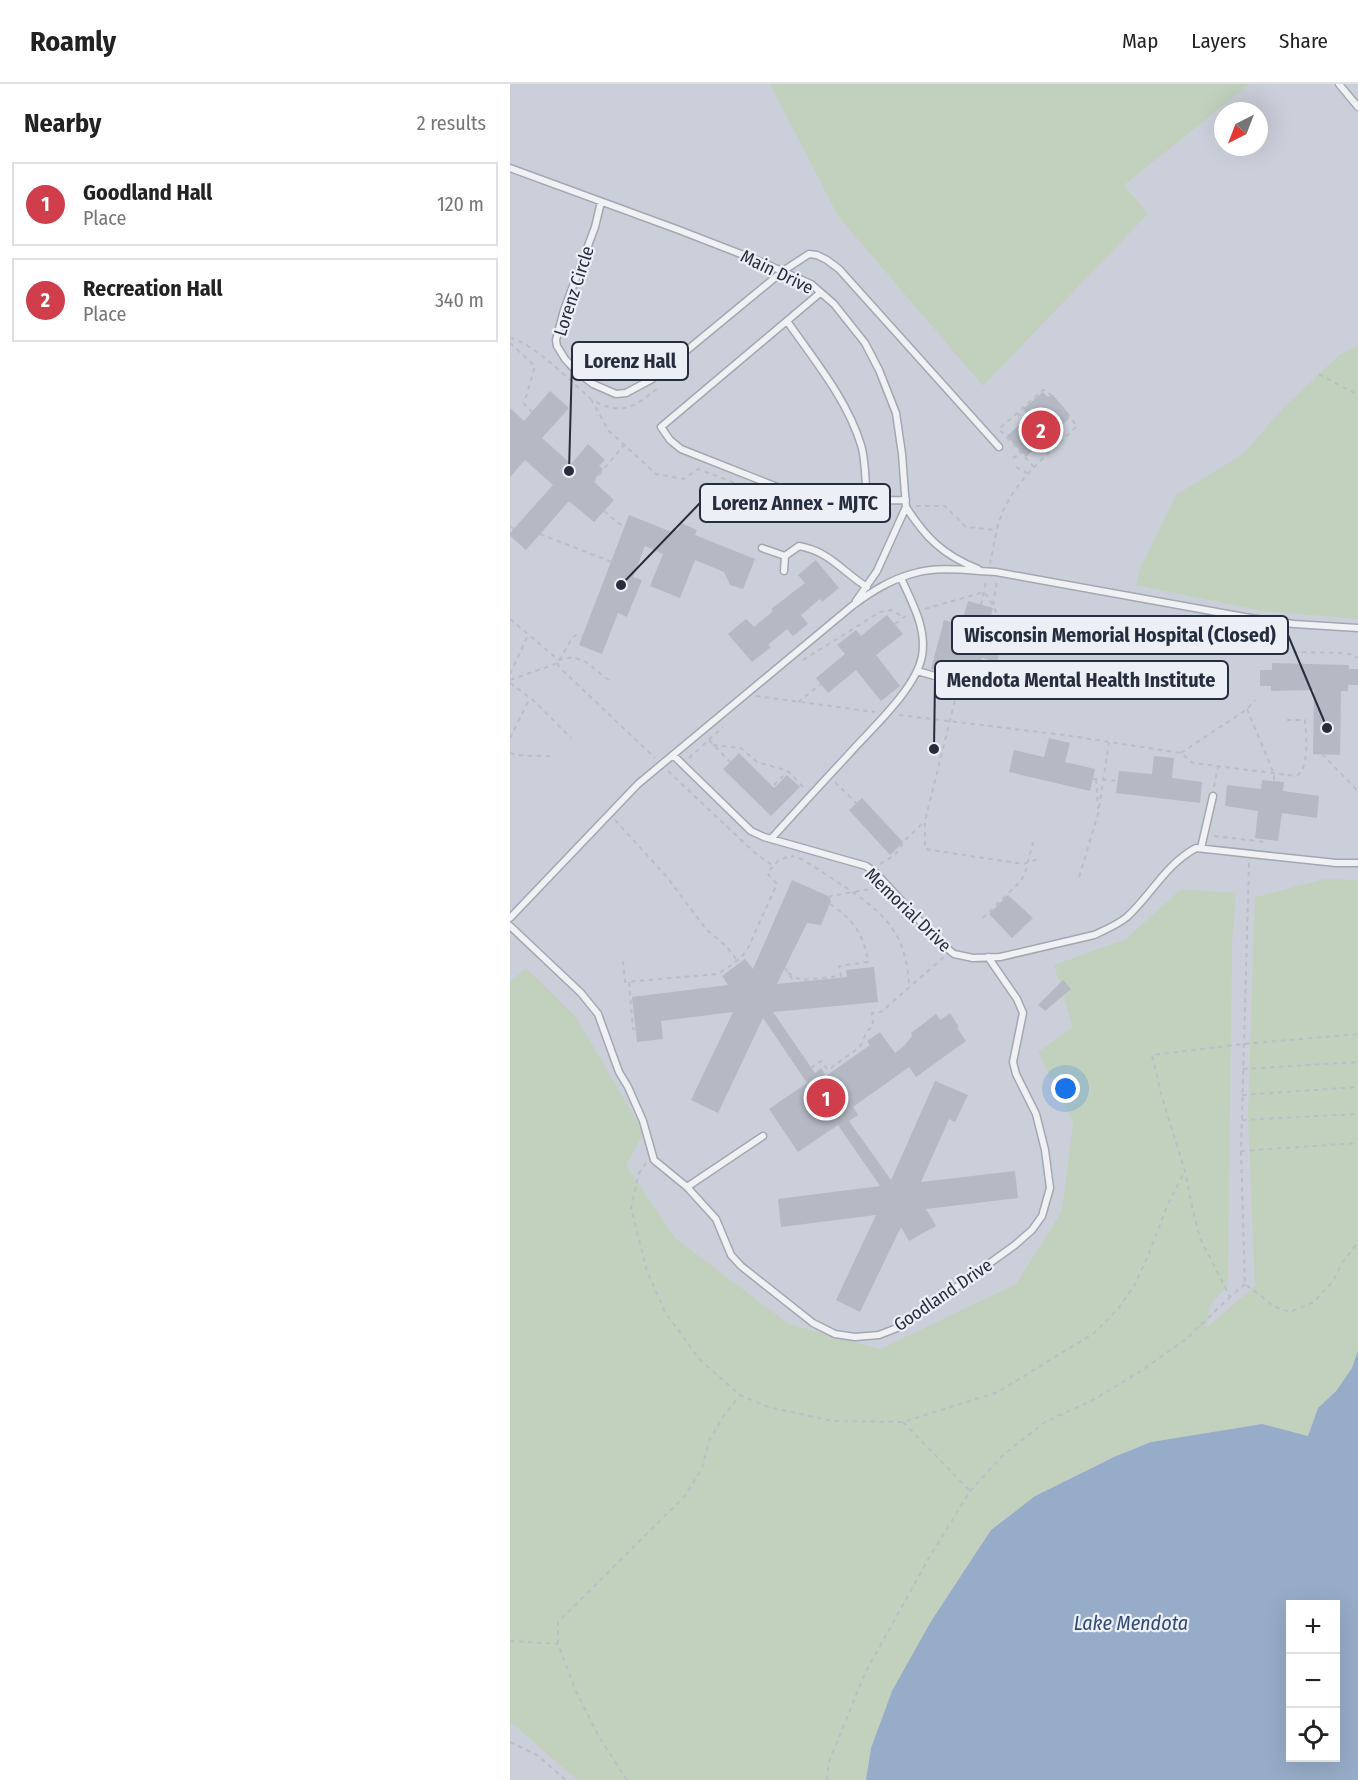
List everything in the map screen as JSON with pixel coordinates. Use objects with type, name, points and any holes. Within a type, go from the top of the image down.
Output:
[{"type":"lane","points":[[1339,84],[1358,107]]},
{"type":"lane","name":"Main Drive","points":[[510,168],[811,284],[834,304],[865,343],[889,394],[896,413],[906,503],[919,528],[943,551],[960,561],[986,571]]},
{"type":"lane","name":"Lorenz Circle","points":[[601,202],[595,227],[564,310],[556,339],[557,346],[565,359],[576,371],[605,391],[616,394],[627,393],[652,379],[783,272]]},
{"type":"lane","points":[[783,272],[809,254],[827,260],[839,269],[999,447]]},
{"type":"lane","points":[[820,293],[661,427],[670,440],[681,449],[800,496],[829,501],[867,500],[906,503]]},
{"type":"lane","points":[[787,321],[853,422],[862,447],[867,500]]},
{"type":"lane","name":"Main Drive","points":[[852,606],[878,571],[906,503]]},
{"type":"lane","points":[[762,548],[785,555],[799,546],[811,549],[838,562],[851,577],[867,586]]},
{"type":"lane","points":[[784,571],[785,555]]},
{"type":"lane","points":[[510,918],[638,784],[852,606],[890,582],[915,573],[929,571],[998,572],[1250,618],[1294,624],[1358,628]]},
{"type":"lane","points":[[771,838],[886,714],[917,671],[922,655],[921,621],[901,578]]},
{"type":"lane","points":[[917,671],[963,683]]},
{"type":"lane","name":"Memorial Drive","points":[[674,755],[751,831],[869,868],[886,883],[939,942],[951,952],[973,958],[999,957],[1094,935],[1106,930],[1124,919],[1137,907],[1175,863],[1191,851],[1201,848]]},
{"type":"lane","points":[[1213,796],[1201,848],[1336,863],[1358,863]]},
{"type":"lane","name":"Goodland Drive","points":[[510,926],[581,993],[598,1014],[619,1072],[643,1121],[654,1160],[687,1187],[716,1219],[731,1255],[741,1266],[813,1323],[835,1334],[855,1337],[879,1335],[902,1326],[1015,1245],[1032,1230],[1042,1216],[1050,1188],[1045,1150],[1036,1114],[1016,1074],[1013,1062],[1023,1013],[1017,999],[988,957]]},
{"type":"lane","points":[[687,1187],[763,1136]]},
{"type":"path","points":[[510,338],[514,338],[535,352],[601,405],[618,409],[633,406],[662,385]]},
{"type":"path","points":[[510,343],[535,366],[524,404],[532,412]]},
{"type":"path","points":[[1319,374],[1358,395]]},
{"type":"path","points":[[1034,467],[999,429],[1043,390],[1051,395]]},
{"type":"path","points":[[1016,414],[1024,416]]},
{"type":"path","points":[[981,605],[986,571],[1003,511],[1034,467],[1077,426],[1069,416]]},
{"type":"path","points":[[593,482],[624,445]]},
{"type":"path","points":[[1013,458],[1021,453]]},
{"type":"path","points":[[1017,467],[1028,474]]},
{"type":"path","points":[[604,511],[625,526]]},
{"type":"path","points":[[510,526],[514,529]]},
{"type":"path","points":[[540,534],[612,562]]},
{"type":"path","points":[[993,605],[998,572]]},
{"type":"path","points":[[979,677],[999,661],[1005,634],[993,605],[984,592]]},
{"type":"path","points":[[895,624],[916,611],[984,592]]},
{"type":"path","points":[[795,665],[880,612],[891,610],[904,617]]},
{"type":"path","points":[[510,619],[559,660]]},
{"type":"path","points":[[510,674],[528,635]]},
{"type":"path","points":[[571,738],[510,682],[558,663],[572,638],[576,635],[583,636]]},
{"type":"path","points":[[1248,651],[1342,653],[1358,658]]},
{"type":"path","points":[[559,660],[573,657],[586,662],[611,682]]},
{"type":"path","points":[[963,683],[950,721],[925,821],[925,849],[1028,863],[1038,859]]},
{"type":"path","points":[[798,702],[821,684]]},
{"type":"path","points":[[757,697],[764,690]]},
{"type":"path","points":[[750,691],[757,697],[1181,753],[1193,763],[1296,776],[1300,775],[1306,756],[1305,720],[1287,720]]},
{"type":"path","points":[[510,738],[530,698]]},
{"type":"path","points":[[1181,753],[1247,710],[1255,700]]},
{"type":"path","points":[[1247,710],[1274,774],[1274,781]]},
{"type":"path","points":[[682,764],[725,726]]},
{"type":"path","points":[[709,740],[730,762]]},
{"type":"path","points":[[1079,877],[1098,814],[1109,742]]},
{"type":"path","points":[[713,745],[741,748],[757,762],[788,771],[804,786],[804,802]]},
{"type":"path","points":[[510,753],[555,757]]},
{"type":"path","points":[[1322,754],[1358,790]]},
{"type":"path","points":[[1213,796],[1218,766]]},
{"type":"path","points":[[774,785],[788,771]]},
{"type":"path","points":[[829,776],[856,803]]},
{"type":"path","points":[[1098,814],[1095,779],[1118,781]]},
{"type":"path","points":[[609,813],[666,876],[706,929],[727,947],[737,960]]},
{"type":"path","points":[[869,868],[895,855],[905,840],[925,821]]},
{"type":"path","points":[[1093,831],[1098,832]]},
{"type":"path","points":[[1204,835],[1265,842],[1265,840]]},
{"type":"path","points":[[983,918],[1020,881],[1028,863],[1033,842]]},
{"type":"path","points":[[1245,1284],[1241,1151],[1249,853]]},
{"type":"path","points":[[628,982],[717,974],[737,960],[744,954],[777,884],[767,873],[780,859],[788,857],[799,858],[867,901],[880,913],[895,934],[907,966],[909,987]]},
{"type":"path","points":[[829,898],[878,888],[886,883]]},
{"type":"path","points":[[788,973],[801,980],[841,976],[840,966],[868,962],[860,933],[851,920],[830,904]]},
{"type":"path","points":[[812,1068],[821,1061],[828,1070],[860,1047],[867,1030],[873,1026],[872,1013],[881,1012],[951,952]]},
{"type":"path","points":[[623,961],[625,982],[628,982],[633,1029],[635,1029]]},
{"type":"path","points":[[854,964],[855,969]]},
{"type":"path","points":[[785,968],[794,982]]},
{"type":"path","points":[[1230,1297],[1200,1238],[1185,1172],[1152,1055],[1358,1034]]},
{"type":"path","points":[[1242,1069],[1358,1062]]},
{"type":"path","points":[[1242,1095],[1358,1087]]},
{"type":"path","points":[[1242,1120],[1358,1114]]},
{"type":"path","points":[[1241,1151],[1358,1143]]},
{"type":"path","points":[[1245,1284],[1275,1307],[1290,1312],[1314,1302],[1333,1281],[1342,1263],[1358,1242]]},
{"type":"path","points":[[827,1780],[829,1762],[865,1672],[929,1558],[970,1491],[1003,1455],[1037,1428],[1093,1400],[1141,1371],[1186,1339],[1245,1284]]},
{"type":"path","points":[[627,1780],[599,1737],[576,1691],[558,1644],[558,1622],[685,1496],[702,1468],[709,1442],[723,1417],[740,1395]]},
{"type":"path","points":[[903,1422],[970,1491]]},
{"type":"path","points":[[510,1641],[558,1644]]},
{"type":"path","points":[[510,1742],[537,1755],[566,1780]]},
{"type":"shaded area","points":[[510,84],[1358,84],[1358,1350],[1318,1408],[1308,1436],[1262,1424],[1151,1442],[1114,1457],[1035,1496],[991,1530],[931,1623],[892,1691],[871,1748],[866,1780],[510,1780]]},
{"type":"green space","points":[[770,84],[1250,84],[1228,102],[1214,102],[1214,113],[1124,185],[1148,214],[983,386],[838,216]]},
{"type":"green space","points":[[1358,346],[1358,619],[1262,611],[1136,585],[1140,569],[1176,495],[1243,454],[1282,409],[1339,355]]},
{"type":"green space","points":[[1325,879],[1358,880],[1358,1350],[1352,1368],[1336,1391],[1318,1408],[1308,1436],[1262,1424],[1151,1442],[1114,1457],[1035,1496],[991,1530],[931,1623],[892,1691],[871,1748],[866,1780],[577,1780],[513,1724],[510,1725],[510,982],[526,968],[576,1017],[644,1133],[626,1165],[675,1238],[789,1324],[880,1349],[1016,1284],[1062,1211],[1073,1122],[1038,1052],[1073,1027],[1054,965],[1126,939],[1181,889],[1236,893],[1232,944],[1228,1285],[1210,1305],[1206,1328],[1255,1286],[1248,1116],[1255,897]]},
{"type":"water","name":"Lake Mendota","points":[[1358,1350],[1358,1780],[866,1780],[871,1748],[892,1691],[930,1623],[991,1530],[1035,1496],[1114,1457],[1151,1442],[1262,1424],[1308,1436],[1318,1408],[1336,1391],[1352,1368]]},
{"type":"building","points":[[550,391],[569,408],[542,438],[571,464],[588,444],[605,460],[599,466],[603,469],[593,481],[614,500],[594,522],[569,501],[526,550],[510,536],[510,533],[553,485],[525,460],[510,477],[510,408],[524,421]]},
{"type":"building","points":[[1043,392],[1048,397],[1052,394],[1070,415],[1069,419],[1026,457],[1007,436],[1029,416],[1023,409]]},
{"type":"building","points":[[629,515],[672,532],[673,528],[678,531],[681,523],[697,530],[695,535],[755,559],[743,589],[730,585],[724,572],[695,560],[680,598],[650,586],[663,554],[645,546],[633,577],[642,580],[627,617],[618,613],[602,654],[579,645]]},
{"type":"building","points":[[816,560],[839,588],[822,602],[820,599],[801,615],[808,624],[793,636],[787,629],[768,645],[771,647],[752,662],[728,634],[746,619],[754,627],[773,611],[771,609],[805,583],[798,575]]},
{"type":"building","points":[[968,601],[993,608],[987,631],[1004,636],[997,662],[982,658],[976,683],[968,677],[960,678],[931,669],[944,620],[961,625]]},
{"type":"building","points":[[887,615],[903,634],[876,655],[900,686],[881,701],[856,670],[828,693],[816,678],[845,654],[837,645],[856,630],[861,636]]},
{"type":"building","points":[[1272,663],[1349,665],[1349,669],[1358,669],[1358,685],[1348,685],[1348,691],[1341,691],[1340,755],[1313,754],[1314,690],[1271,691],[1271,686],[1260,686],[1260,670],[1272,670]]},
{"type":"building","points":[[1049,738],[1070,743],[1065,762],[1095,769],[1090,791],[1009,772],[1014,750],[1044,757]]},
{"type":"building","points":[[739,753],[774,788],[787,775],[800,787],[771,816],[723,769]]},
{"type":"building","points":[[1154,756],[1174,758],[1172,778],[1202,782],[1200,803],[1116,793],[1119,771],[1152,774]]},
{"type":"building","points":[[1262,780],[1284,782],[1283,791],[1319,796],[1317,818],[1282,813],[1278,841],[1255,838],[1258,811],[1225,806],[1227,785],[1261,789]]},
{"type":"building","points":[[862,798],[903,842],[890,855],[849,810]]},
{"type":"building","points":[[792,880],[828,896],[831,901],[821,925],[807,923],[777,984],[847,977],[846,970],[874,967],[878,1002],[773,1012],[815,1073],[821,1068],[826,1076],[870,1045],[867,1041],[880,1032],[895,1053],[912,1036],[911,1033],[936,1014],[940,1020],[950,1013],[966,1041],[916,1077],[909,1067],[853,1107],[858,1115],[849,1121],[891,1180],[935,1081],[968,1095],[955,1122],[949,1119],[921,1182],[1015,1171],[1018,1198],[926,1209],[936,1226],[909,1241],[901,1227],[860,1312],[836,1300],[876,1215],[781,1227],[778,1199],[880,1186],[838,1125],[798,1152],[769,1109],[807,1083],[763,1018],[718,1113],[691,1100],[733,1012],[661,1021],[663,1039],[637,1042],[632,997],[728,985],[722,976],[745,959],[753,969]]},
{"type":"building","points":[[1008,895],[1033,918],[1012,938],[989,914]]},
{"type":"building","points":[[1063,980],[1071,989],[1045,1011],[1038,1005]]},
{"type":"place","name":"Recreation Hall","points":[[1041,430]]},
{"type":"place","name":"Lorenz Hall","points":[[569,471]]},
{"type":"place","name":"Lorenz Annex - MJTC","points":[[621,585]]},
{"type":"place","name":"Wisconsin Memorial Hospital (Closed)","points":[[1327,728]]},
{"type":"place","name":"Mendota Mental Health Institute","points":[[934,749]]},
{"type":"place","name":"Goodland Hall","points":[[826,1098]]}]
